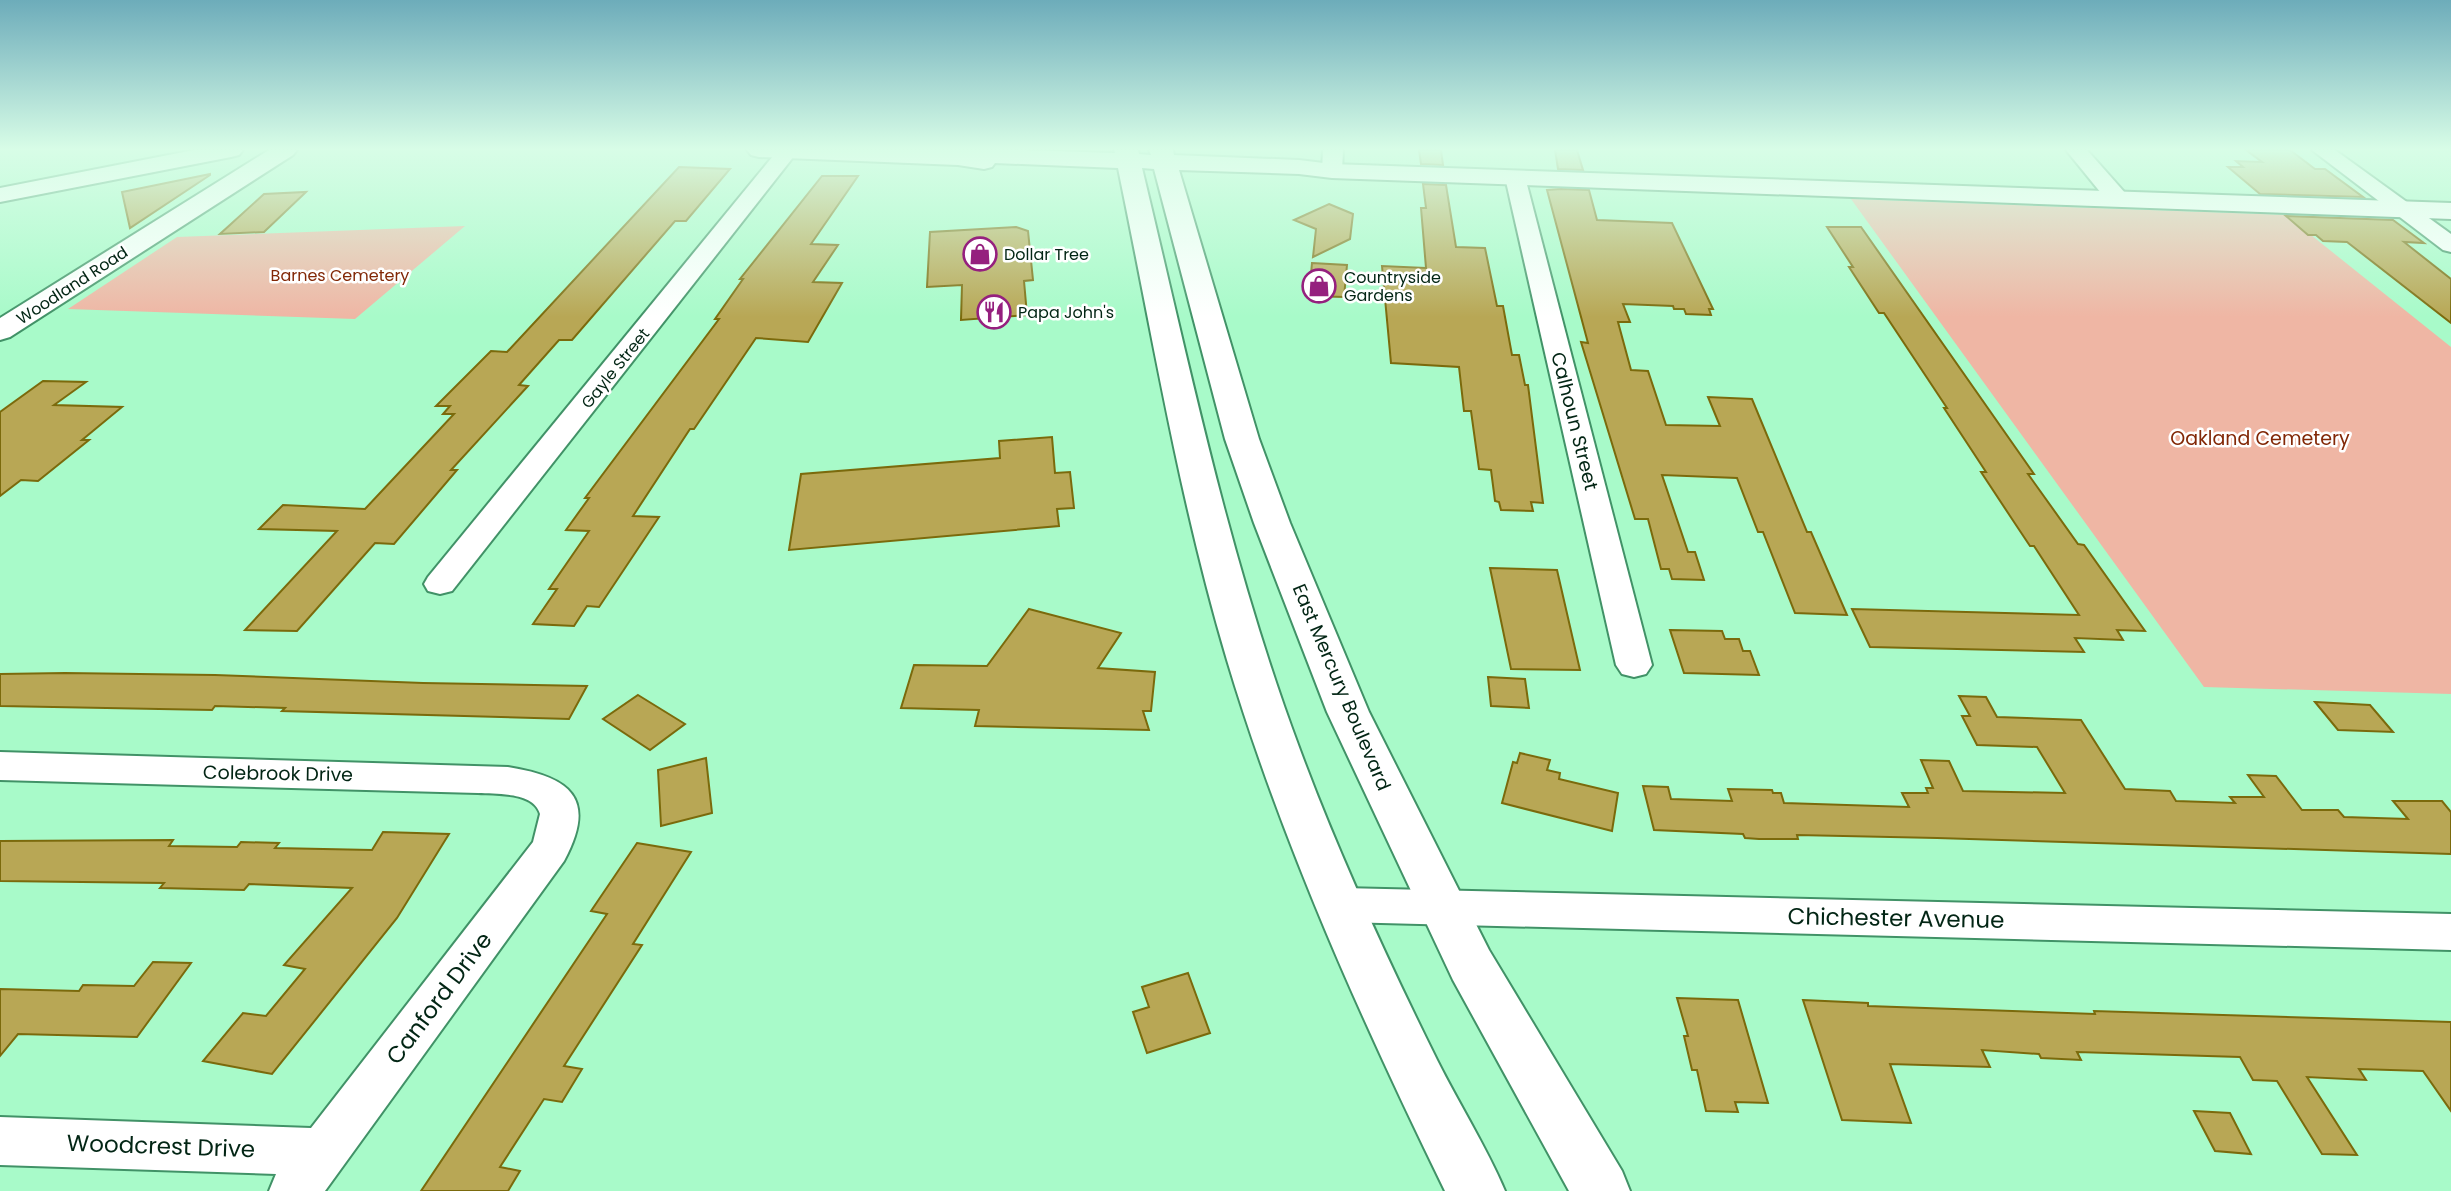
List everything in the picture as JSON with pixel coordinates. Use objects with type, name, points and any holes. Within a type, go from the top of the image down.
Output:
[{"type":"main road","name":"Woodland Road","points":[[0,331],[197,206]]},
{"type":"main road","points":[[1154,206],[1224,584],[1278,750],[1317,852],[1418,1079],[1475,1191]]},
{"type":"main road","name":"East Mercury Boulevard","points":[[1162,206],[1272,523],[1348,712],[1443,907],[1520,1054],[1601,1191]]},
{"type":"main road","points":[[2314,206],[2451,211]]},
{"type":"street","name":"Gayle Street","points":[[440,584],[744,206]]},
{"type":"street","name":"Calhoun Street","points":[[1522,206],[1634,665]]},
{"type":"street","points":[[2397,206],[2451,245]]},
{"type":"street","name":"Colebrook Drive","points":[[0,766],[467,778],[535,787],[554,796]]},
{"type":"street","name":"Canford Drive","points":[[294,1191],[550,850],[559,827],[560,811],[554,796]]},
{"type":"street","name":"Chichester Avenue","points":[[1342,905],[2451,932]]},
{"type":"street","name":"Woodcrest Drive","points":[[0,1141],[323,1152]]},
{"type":"green space","name":"Oakland Cemetery","points":[[1856,206],[2030,206],[2286,215],[2451,347],[2451,694],[2204,687]]},
{"type":"green space","name":"Barnes Cemetery","points":[[465,226],[355,319],[68,309],[177,237]]},
{"type":"building","points":[[125,206],[164,206],[130,228]]},
{"type":"building","points":[[251,206],[292,206],[264,232],[220,234]]},
{"type":"building","points":[[643,206],[699,206],[686,221],[675,221],[572,340],[559,340],[519,385],[528,386],[451,470],[457,470],[394,544],[375,543],[297,631],[245,630],[337,531],[259,529],[283,505],[365,509],[454,414],[443,414],[450,406],[436,406],[491,351],[507,352]]},
{"type":"building","points":[[798,206],[838,206],[811,244],[838,245],[813,282],[842,283],[808,342],[756,338],[694,429],[690,429],[633,516],[659,517],[599,607],[587,606],[574,626],[533,624],[557,589],[549,589],[589,531],[566,530],[589,498],[585,498],[719,319],[715,319],[743,279],[740,279]]},
{"type":"building","points":[[1326,206],[1333,206],[1353,214],[1350,239],[1313,257],[1316,229],[1294,220]]},
{"type":"building","points":[[1426,206],[1449,206],[1456,247],[1485,248],[1497,306],[1503,306],[1512,355],[1519,355],[1525,385],[1528,385],[1543,503],[1531,502],[1533,511],[1501,510],[1499,502],[1495,501],[1491,470],[1479,469],[1471,411],[1464,411],[1459,367],[1391,363],[1382,266],[1426,268],[1421,208],[1426,208]]},
{"type":"building","points":[[1551,206],[1593,206],[1597,220],[1672,223],[1713,309],[1709,309],[1711,315],[1686,314],[1684,309],[1674,309],[1673,306],[1623,304],[1630,322],[1618,322],[1631,370],[1648,371],[1666,425],[1720,426],[1708,397],[1752,399],[1807,532],[1811,532],[1847,615],[1795,613],[1763,532],[1758,532],[1737,478],[1662,475],[1688,552],[1695,552],[1704,580],[1672,579],[1669,569],[1661,569],[1648,519],[1635,519],[1581,342],[1588,343]]},
{"type":"building","points":[[2286,216],[2393,220],[2424,243],[2404,242],[2451,279],[2451,323],[2347,242],[2323,241],[2316,235],[2308,235]]},
{"type":"building","name":"Dollar Tree","points":[[1016,227],[1028,231],[1033,280],[1024,281],[1027,315],[961,320],[962,285],[927,287],[930,232]]},
{"type":"building","points":[[1827,227],[1861,227],[2034,474],[2028,474],[2078,544],[2084,545],[2145,631],[2117,630],[2123,640],[2075,638],[2084,652],[1870,647],[1852,609],[2079,615],[1981,472],[1986,472],[1944,408],[1947,408],[1884,313],[1879,313]]},
{"type":"building","points":[[1312,263],[1347,265],[1344,297],[1309,296]]},
{"type":"building","points":[[43,381],[86,382],[54,405],[122,407],[82,440],[89,440],[38,481],[21,480],[0,496],[0,412]]},
{"type":"building","points":[[1052,437],[1055,473],[1070,472],[1074,508],[1057,509],[1059,526],[789,550],[801,474],[1000,458],[999,441]]},
{"type":"building","points":[[1490,568],[1557,570],[1580,670],[1511,669]]},
{"type":"building","points":[[1029,609],[1121,633],[1098,668],[1155,672],[1151,711],[1143,711],[1149,730],[975,726],[979,710],[901,708],[914,665],[987,666]]},
{"type":"building","points":[[1670,630],[1722,631],[1725,639],[1739,639],[1743,651],[1750,651],[1759,675],[1684,673]]},
{"type":"building","points":[[65,673],[587,686],[569,719],[282,711],[285,708],[215,706],[212,710],[0,706],[0,674]]},
{"type":"building","points":[[1488,677],[1525,679],[1529,708],[1491,706]]},
{"type":"building","points":[[638,695],[685,724],[650,750],[603,719]]},
{"type":"building","points":[[1959,696],[1986,697],[1997,717],[2081,720],[2125,789],[2170,791],[2176,801],[2235,803],[2230,797],[2264,797],[2248,775],[2276,776],[2302,810],[2338,810],[2344,817],[2408,819],[2393,801],[2442,801],[2451,812],[2451,854],[1937,838],[1797,835],[1798,839],[1759,839],[1745,838],[1743,834],[1654,830],[1643,786],[1668,787],[1671,799],[1732,801],[1728,789],[1772,790],[1773,793],[1781,793],[1784,803],[1909,807],[1902,793],[1928,793],[1926,788],[1933,788],[1921,760],[1949,761],[1963,791],[2065,793],[2037,747],[1977,745],[1962,716],[1970,716]]},
{"type":"building","points":[[2315,702],[2370,705],[2393,732],[2338,730]]},
{"type":"building","points":[[1520,753],[1550,760],[1547,770],[1560,773],[1559,779],[1618,793],[1612,831],[1502,803],[1513,762],[1517,763]]},
{"type":"building","points":[[706,758],[712,813],[661,826],[658,770]]},
{"type":"building","points":[[383,832],[449,834],[397,918],[272,1074],[203,1061],[243,1013],[266,1016],[305,969],[284,965],[352,888],[249,884],[244,890],[160,888],[164,883],[0,881],[0,841],[173,840],[169,846],[237,847],[241,842],[279,843],[275,848],[372,850]]},
{"type":"building","points":[[637,843],[691,852],[633,944],[642,945],[564,1066],[582,1069],[562,1102],[544,1099],[500,1167],[520,1171],[508,1191],[421,1191],[607,914],[591,911]]},
{"type":"building","points":[[153,962],[191,963],[137,1037],[18,1034],[0,1056],[0,989],[79,991],[83,985],[134,986]]},
{"type":"building","points":[[1188,973],[1210,1033],[1147,1053],[1133,1012],[1149,1007],[1142,987]]},
{"type":"building","points":[[1677,998],[1738,1000],[1768,1103],[1735,1102],[1738,1112],[1706,1111],[1697,1070],[1692,1070],[1684,1036],[1688,1036]]},
{"type":"building","points":[[1803,1000],[1868,1003],[1868,1006],[2095,1014],[2094,1011],[2451,1022],[2451,1111],[2423,1071],[2359,1069],[2366,1080],[2307,1077],[2357,1155],[2322,1154],[2277,1081],[2253,1080],[2240,1057],[2077,1052],[2081,1060],[1982,1050],[1990,1067],[1890,1064],[1911,1123],[1842,1120]]},
{"type":"building","points":[[2194,1111],[2230,1113],[2251,1154],[2215,1151]]},
{"type":"place","name":"Dollar Tree","points":[[980,254]]},
{"type":"place","name":"Countryside Gardens","points":[[1319,286]]},
{"type":"place","name":"Papa John's","points":[[994,312]]}]
